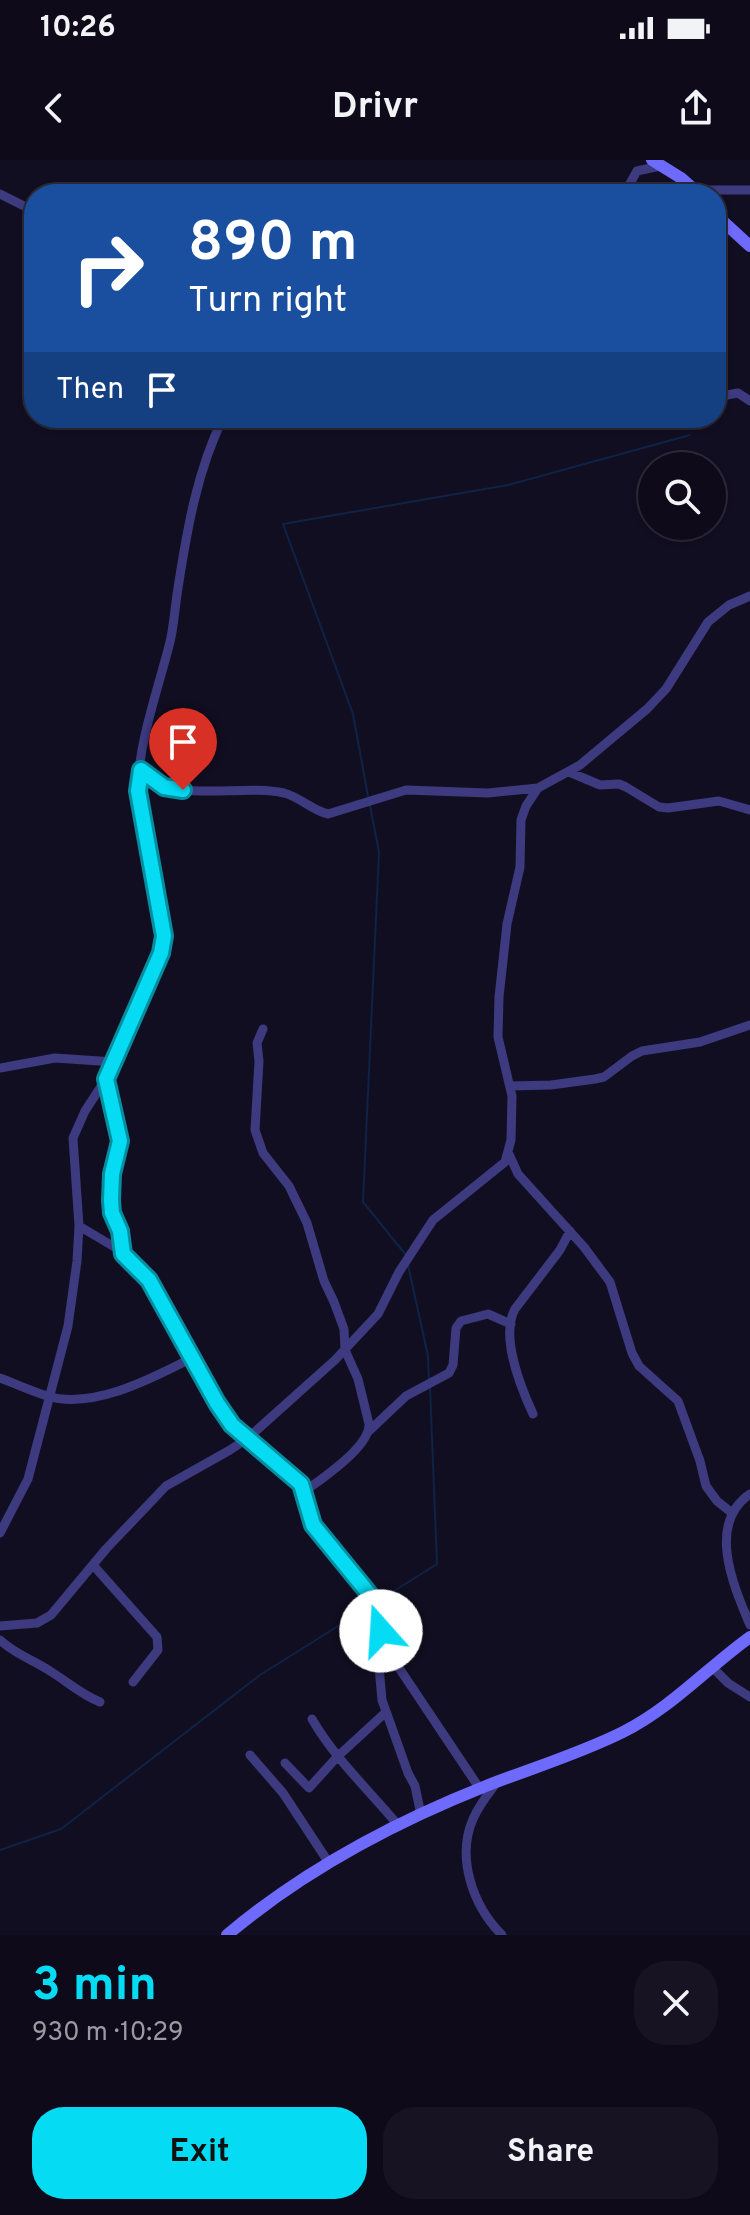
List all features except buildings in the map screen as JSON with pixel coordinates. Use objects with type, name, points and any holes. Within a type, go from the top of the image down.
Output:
[{"type":"street","points":[[630,184],[637,171],[656,163],[686,184]]},
{"type":"street","points":[[726,191],[750,190]]},
{"type":"street","points":[[0,194],[24,206]]},
{"type":"street","points":[[726,224],[750,246]]},
{"type":"street","points":[[726,395],[738,393],[750,401]]},
{"type":"street","points":[[0,1533],[28,1479],[68,1326],[79,1226],[73,1138],[85,1111],[106,1079],[161,953],[164,936],[140,802],[141,770],[149,723],[170,642],[193,503],[218,428]]},
{"type":"street","points":[[732,1513],[710,1493],[678,1401],[639,1366],[619,1317],[613,1287],[570,1231],[518,1174],[509,1154],[510,1086],[498,1037],[499,990],[507,924],[520,867],[521,820],[531,795],[601,749],[666,689],[708,622],[729,605],[750,596]]},
{"type":"street","points":[[141,770],[164,787],[286,794],[328,814],[406,790],[488,793],[538,788]]},
{"type":"street","points":[[569,772],[600,785],[619,784],[659,807],[719,801],[750,810]]},
{"type":"street","points":[[510,1086],[551,1085],[604,1077],[642,1051],[700,1042],[750,1025]]},
{"type":"street","points":[[263,1029],[257,1043],[259,1061],[255,1130],[265,1156],[290,1188],[307,1223],[324,1281],[344,1329],[345,1350],[358,1379],[369,1431]]},
{"type":"street","points":[[0,1068],[55,1058],[114,1062]]},
{"type":"street","points":[[106,1079],[120,1141],[112,1174],[111,1201],[123,1254]]},
{"type":"street","points":[[0,1626],[44,1620],[166,1486],[248,1438],[345,1350],[378,1314],[399,1272],[433,1220],[505,1162],[509,1154]]},
{"type":"street","points":[[79,1226],[123,1254],[149,1280],[225,1416],[301,1484],[313,1525],[374,1604],[379,1617],[380,1685],[386,1712],[415,1786],[421,1815]]},
{"type":"street","points":[[533,1414],[516,1372],[511,1324],[515,1309],[560,1250],[570,1231]]},
{"type":"street","points":[[304,1492],[356,1449],[369,1431],[406,1396],[449,1373],[453,1365],[456,1328],[461,1321],[482,1314],[511,1324]]},
{"type":"street","points":[[0,1378],[49,1397],[73,1400],[132,1387],[192,1358]]},
{"type":"street","points":[[750,1494],[740,1501],[732,1513],[727,1538],[736,1593],[750,1625]]},
{"type":"street","points":[[93,1565],[157,1637],[158,1650],[133,1682]]},
{"type":"street","points":[[227,1935],[329,1863],[398,1825],[624,1731],[669,1703],[750,1637]]},
{"type":"street","points":[[0,1640],[16,1653],[51,1671],[78,1692],[100,1702]]},
{"type":"street","points":[[381,1641],[480,1789]]},
{"type":"street","points":[[712,1667],[728,1683],[750,1697]]},
{"type":"street","points":[[285,1763],[308,1788],[386,1712]]},
{"type":"street","points":[[312,1719],[337,1757],[373,1793],[398,1825]]},
{"type":"street","points":[[250,1755],[283,1793],[329,1863]]},
{"type":"street","points":[[497,1782],[473,1817],[467,1857],[468,1872],[479,1905],[502,1935]]},
{"type":"waterway","points":[[368,796],[353,714],[283,524],[508,485],[690,435]]},
{"type":"waterway","points":[[370,806],[379,852],[363,1202],[406,1255]]},
{"type":"waterway","points":[[408,1265],[428,1356],[429,1381]]},
{"type":"waterway","points":[[375,1603],[437,1564],[430,1387]]},
{"type":"waterway","points":[[0,1850],[61,1829],[260,1675],[370,1606]]},
{"type":"route","points":[[183,790],[164,787],[141,770],[138,791],[164,936],[161,953],[106,1079],[120,1141],[112,1174],[112,1213],[120,1231],[123,1254],[149,1280],[225,1416],[237,1430],[301,1484],[308,1516],[370,1595],[381,1631]]}]
